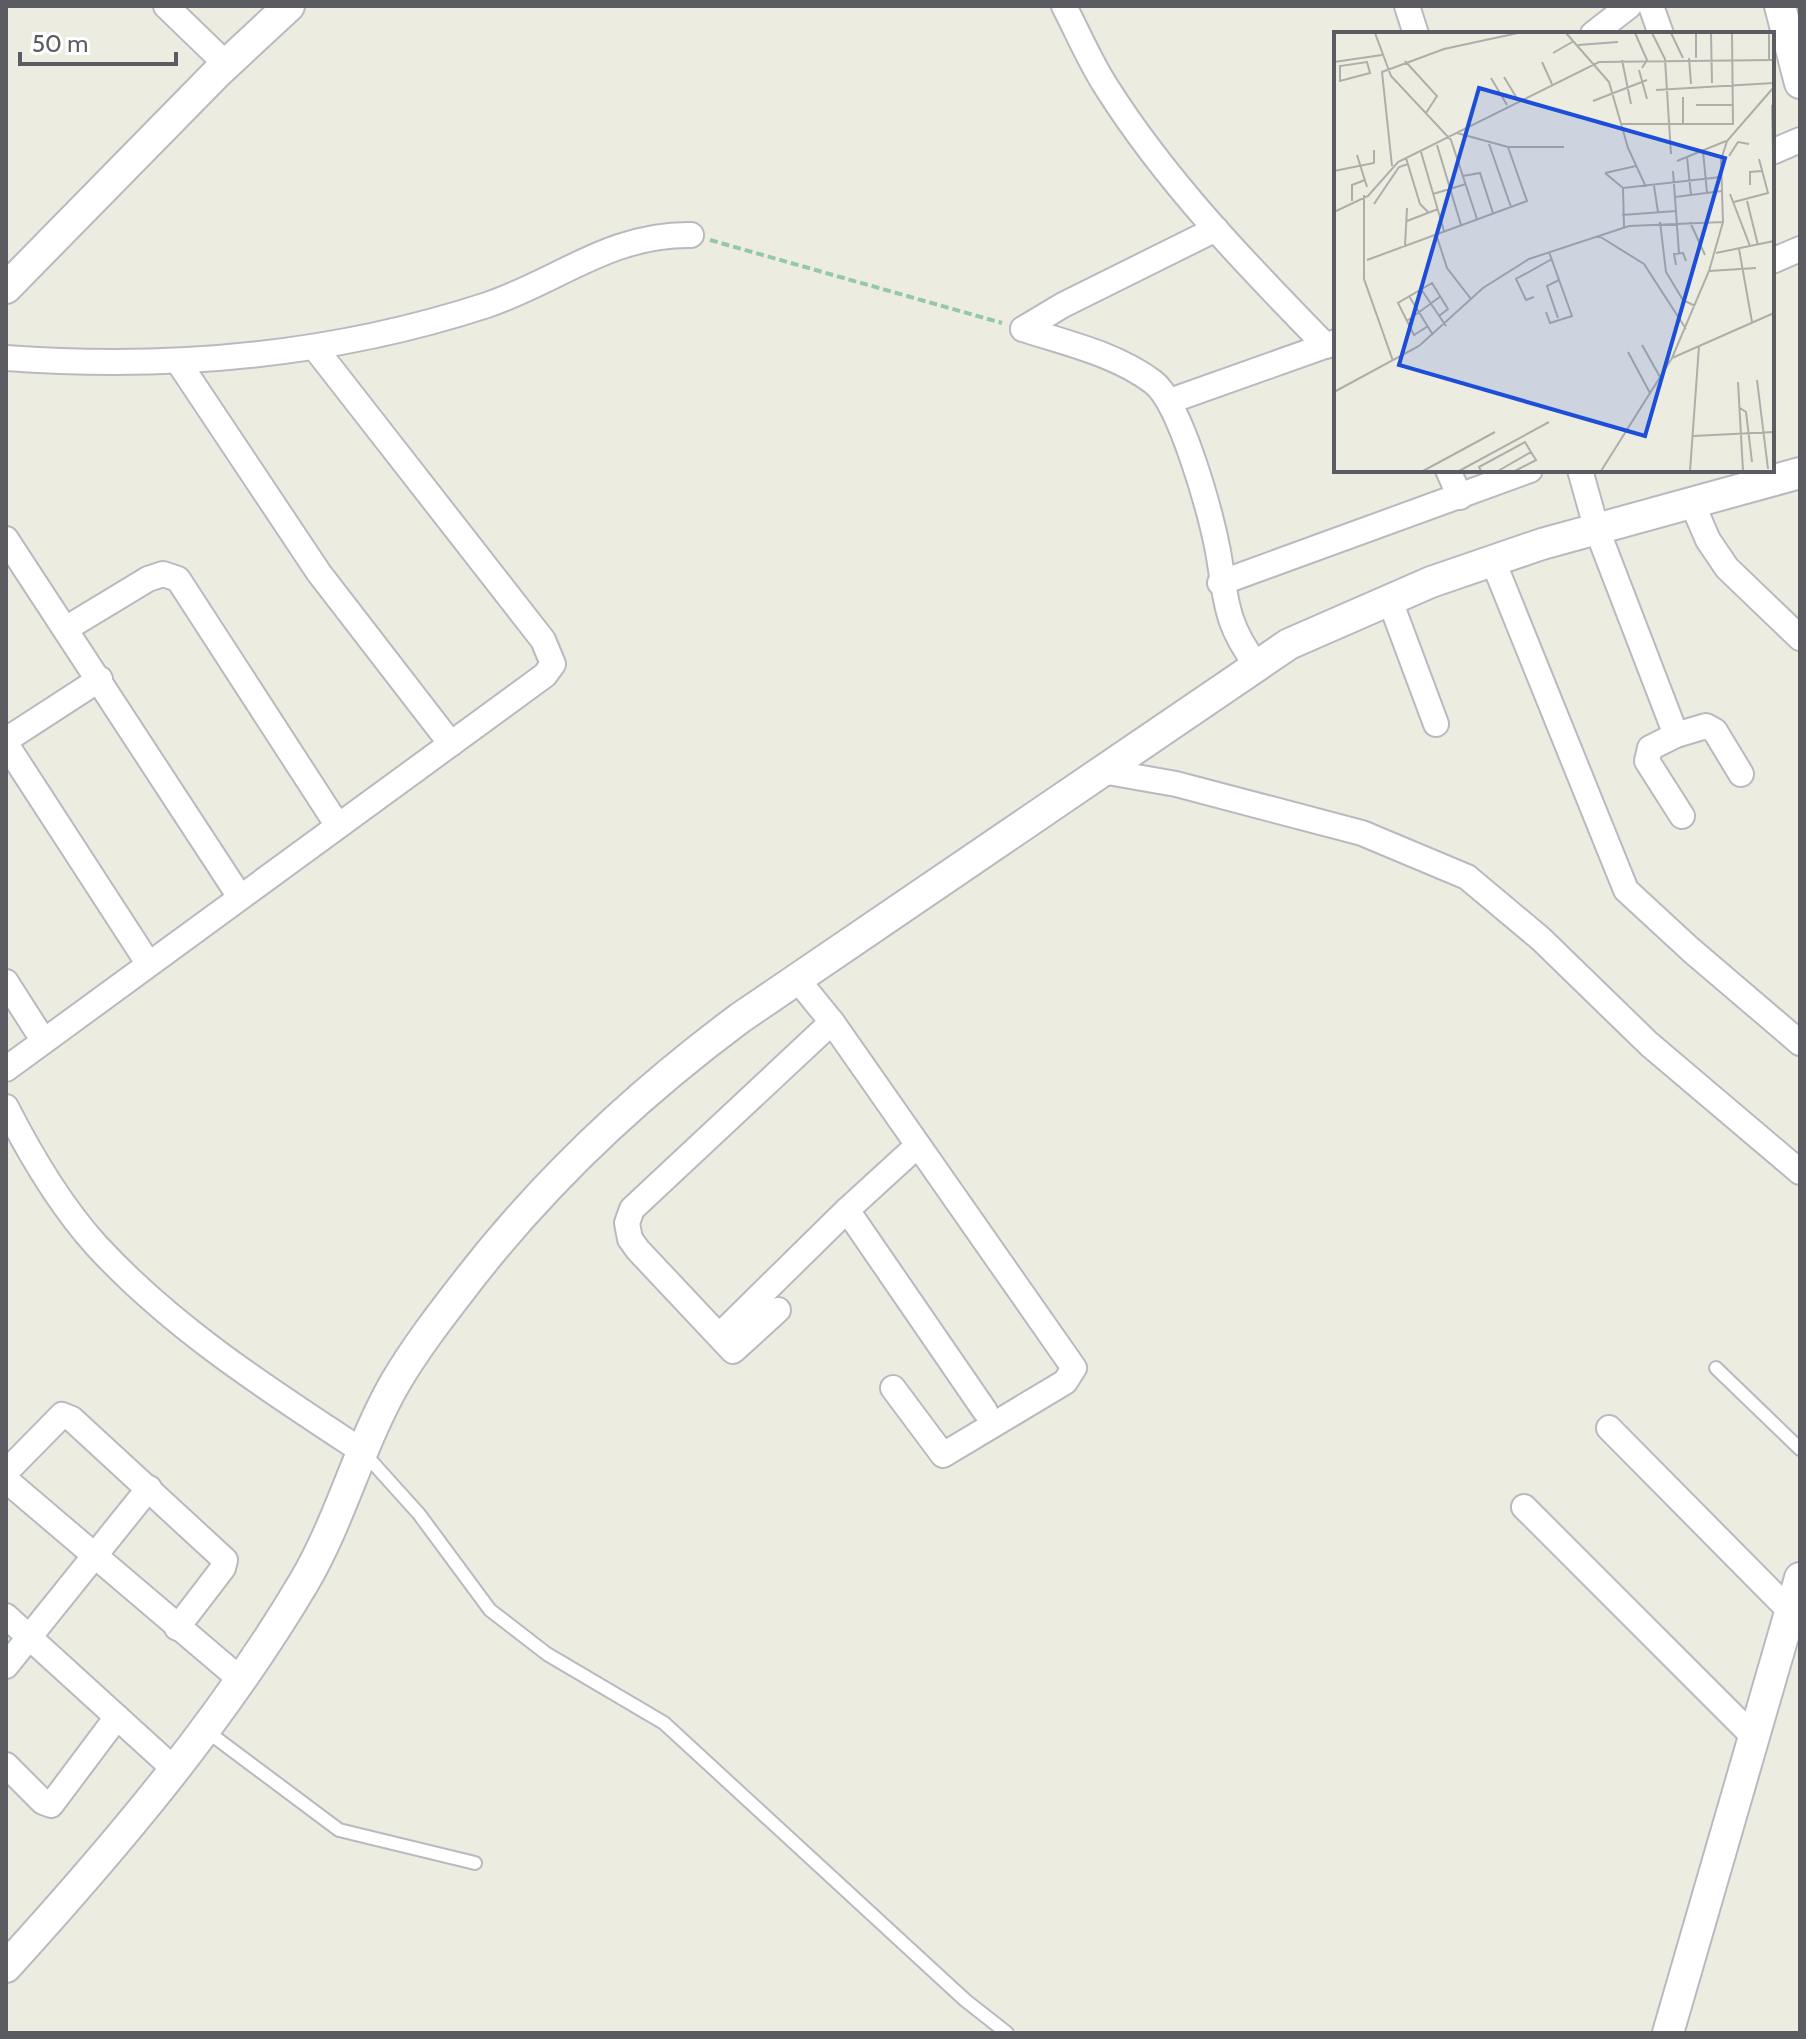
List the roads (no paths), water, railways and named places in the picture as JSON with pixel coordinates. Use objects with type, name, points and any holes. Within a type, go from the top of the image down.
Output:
[{"type":"street","points":[[166,6],[221,69]]},
{"type":"street","points":[[6,288],[221,69],[288,6]]},
{"type":"street","points":[[1064,6],[1105,85],[1128,120],[1216,229],[1331,344],[1170,401]]},
{"type":"street","points":[[1407,6],[1415,32]]},
{"type":"street","points":[[1596,32],[1629,6]]},
{"type":"street","points":[[1651,6],[1660,32]]},
{"type":"street","points":[[1780,6],[1800,83]]},
{"type":"street","points":[[1774,151],[1800,140]]},
{"type":"street","points":[[1216,229],[1084,294],[1023,329],[1087,350],[1136,371],[1155,383],[1170,401],[1191,457],[1216,544],[1220,583],[1234,632],[1252,667]]},
{"type":"street","points":[[6,358],[87,364],[179,363],[315,348],[488,304],[642,237],[691,235]]},
{"type":"street","points":[[1774,260],[1800,249]]},
{"type":"street","points":[[6,1069],[545,675],[553,664],[551,652],[315,348]]},
{"type":"street","points":[[179,363],[319,573],[451,744]]},
{"type":"street","points":[[1449,472],[1460,497]]},
{"type":"street","points":[[1220,583],[1525,472]]},
{"type":"street","points":[[1581,472],[1596,527],[1676,735]]},
{"type":"street","points":[[6,1967],[95,1868],[174,1769],[240,1679],[305,1579],[362,1451],[416,1349],[543,1190],[601,1130],[672,1068],[1252,667],[1327,625],[1389,598],[1596,527],[1800,473]]},
{"type":"street","points":[[1692,503],[1708,540],[1727,568],[1800,638]]},
{"type":"street","points":[[6,539],[240,897]]},
{"type":"street","points":[[1493,561],[1626,890],[1800,1043]]},
{"type":"street","points":[[67,628],[148,579],[163,574],[178,579],[338,826]]},
{"type":"street","points":[[1389,598],[1436,724]]},
{"type":"street","points":[[100,679],[6,742],[148,963]]},
{"type":"street","points":[[1682,816],[1651,769],[1646,753],[1676,735],[1701,726],[1711,728],[1741,774]]},
{"type":"street","points":[[1102,771],[1176,784],[1362,833],[1467,877],[1541,939],[1649,1044],[1800,1172]]},
{"type":"street","points":[[797,979],[832,1022],[1074,1368],[1065,1382],[943,1455],[893,1388]]},
{"type":"street","points":[[6,982],[43,1040]]},
{"type":"street","points":[[778,1310],[733,1351],[638,1250],[630,1239],[627,1223],[632,1209],[668,1173],[832,1022]]},
{"type":"street","points":[[6,1107],[33,1159],[62,1202],[94,1243],[136,1285],[246,1375],[362,1451]]},
{"type":"street","points":[[720,1335],[917,1146]]},
{"type":"street","points":[[847,1210],[985,1411]]},
{"type":"street","points":[[6,1472],[62,1415],[72,1419],[149,1488],[225,1560],[223,1568],[177,1628]]},
{"type":"street","points":[[1609,1428],[1790,1611]]},
{"type":"street","points":[[6,1480],[240,1679]]},
{"type":"street","points":[[6,1666],[149,1488]]},
{"type":"street","points":[[1524,1507],[1754,1737]]},
{"type":"street","points":[[1668,2033],[1800,1578]]},
{"type":"street","points":[[6,1616],[174,1769]]},
{"type":"street","points":[[6,1765],[43,1802],[51,1805],[117,1717]]},
{"type":"lane","points":[[1716,1368],[1800,1449]]},
{"type":"lane","points":[[362,1451],[419,1514],[490,1610],[537,1647],[664,1723],[965,2000],[1007,2033]]},
{"type":"lane","points":[[204,1729],[339,1830],[475,1863]]}]
